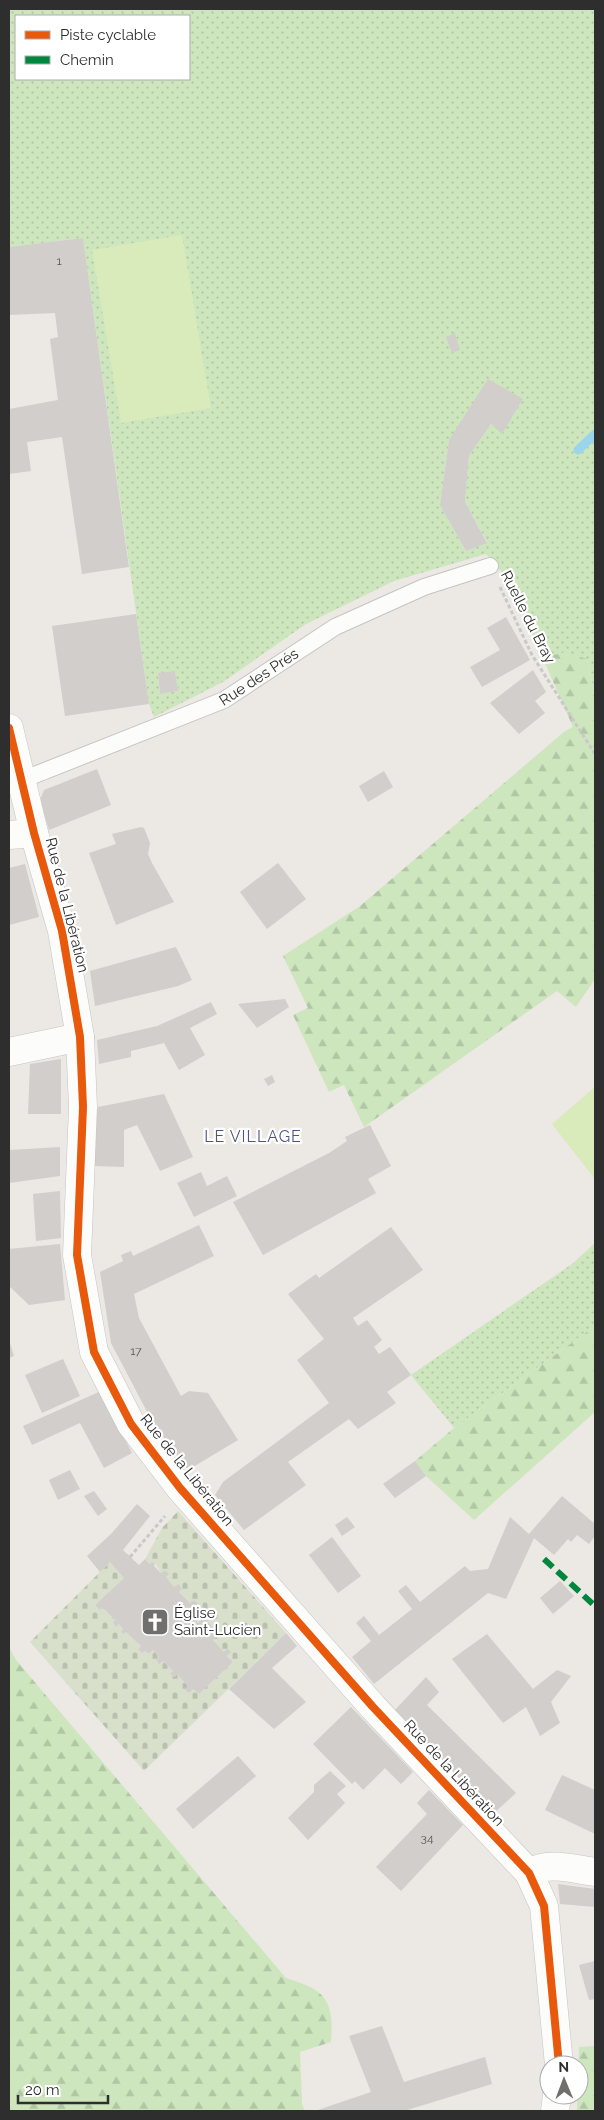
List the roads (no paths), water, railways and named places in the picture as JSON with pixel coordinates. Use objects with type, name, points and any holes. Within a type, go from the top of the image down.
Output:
[{"type":"street","name":"Rue de la Libération","points":[[9,728],[22,780],[21,834],[62,931],[80,1037],[83,1107],[77,1255],[94,1352],[131,1424],[180,1488],[308,1634],[529,1873],[544,1906],[558,2055]]},
{"type":"street","points":[[9,1052],[80,1037]]},
{"type":"street","points":[[529,1873],[538,1868],[549,1866],[595,1872]]},
{"type":"lane","name":"Rue des Prés","points":[[22,780],[224,700],[335,627],[424,587],[490,566]]},
{"type":"waterway","points":[[578,450],[595,434]]},
{"type":"place","name":"Église Saint-Lucien","points":[[155,1622]]},
{"type":"district","name":"LE VILLAGE","points":[[253,1136]]}]
